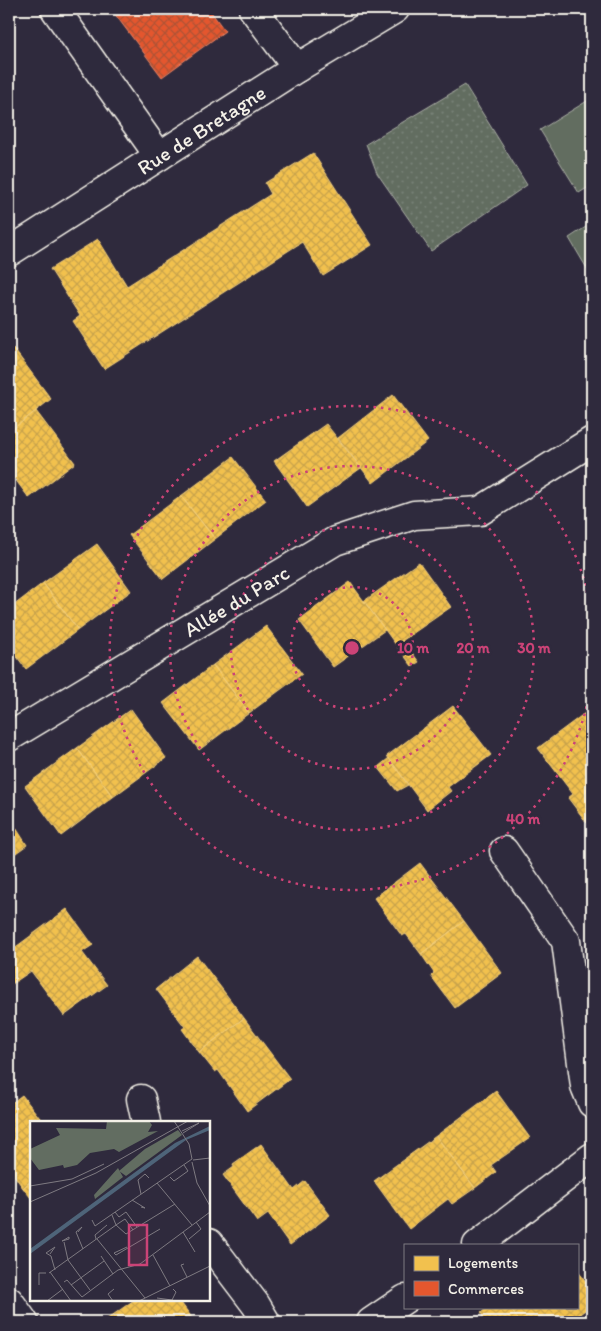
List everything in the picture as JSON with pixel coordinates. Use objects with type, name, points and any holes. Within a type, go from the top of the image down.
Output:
[{"type":"street","points":[[55,9],[159,156]]},
{"type":"street","points":[[253,9],[297,68]]},
{"type":"street","name":"Rue de Bretagne","points":[[9,252],[297,68],[395,9]]},
{"type":"street","name":"Allée du Parc","points":[[9,737],[335,541],[414,515],[480,510],[592,441]]},
{"type":"street","points":[[504,851],[566,941],[585,1086],[592,1103]]},
{"type":"street","points":[[478,1244],[592,1157]]},
{"type":"street","points":[[210,1244],[256,1305],[266,1322]]},
{"type":"street","points":[[371,1322],[404,1300]]},
{"type":"street","points":[[9,1301],[24,1322]]},
{"type":"green space","points":[[465,85],[527,185],[431,251],[377,173],[366,144]]},
{"type":"green space","points":[[592,98],[592,185],[579,193],[540,130]]},
{"type":"green space","points":[[592,223],[592,277],[569,238]]},
{"type":"building: Logements","points":[[313,153],[372,245],[323,276],[302,242],[104,369],[73,321],[80,316],[50,269],[98,239],[127,286],[271,194],[265,183]]},
{"type":"building: Logements","points":[[13,348],[51,399],[9,432],[9,350]]},
{"type":"building: Logements","points":[[393,395],[428,441],[373,483],[338,438]]},
{"type":"building: Logements","points":[[36,411],[75,463],[29,498],[9,471],[9,432]]},
{"type":"building: Logements","points":[[326,424],[361,468],[307,507],[274,461]]},
{"type":"building: Logements","points":[[233,457],[266,500],[215,539],[181,496]]},
{"type":"building: Logements","points":[[181,496],[215,539],[163,579],[129,535]]},
{"type":"building: Logements","points":[[97,544],[131,591],[78,630],[43,583]]},
{"type":"building: Logements","points":[[419,562],[451,607],[396,645],[364,601]]},
{"type":"building: Logements","points":[[350,582],[385,630],[333,667],[299,620]]},
{"type":"building: Logements","points":[[43,583],[78,630],[26,669],[9,646],[9,609]]},
{"type":"building: Logements","points":[[266,626],[302,674],[249,713],[213,665]]},
{"type":"building: Logements","points":[[403,641],[419,662],[412,666],[396,645]]},
{"type":"building: Logements","points":[[213,665],[249,713],[199,750],[163,703]]},
{"type":"building: Logements","points":[[453,706],[491,755],[448,787],[451,791],[427,810],[387,756]]},
{"type":"building: Logements","points":[[131,709],[166,758],[113,797],[77,748]]},
{"type":"building: Logements","points":[[585,713],[592,722],[592,820],[587,823],[568,798],[573,794],[538,748]]},
{"type":"building: Logements","points":[[77,748],[113,797],[61,836],[25,786]]},
{"type":"building: Logements","points":[[389,758],[408,785],[397,791],[378,767]]},
{"type":"building: Logements","points":[[9,817],[27,845],[9,858]]},
{"type":"building: Logements","points":[[420,863],[464,921],[421,954],[406,934],[402,936],[374,898]]},
{"type":"building: Logements","points":[[67,909],[93,945],[82,952],[107,985],[64,1016],[31,971],[12,984],[9,979],[9,952]]},
{"type":"building: Logements","points":[[464,921],[502,973],[455,1008],[431,976],[434,973],[421,954]]},
{"type":"building: Logements","points":[[197,956],[244,1018],[199,1052],[182,1029],[185,1027],[156,989]]},
{"type":"building: Logements","points":[[244,1018],[290,1079],[247,1111],[218,1070],[215,1072],[199,1052]]},
{"type":"building: Logements","points":[[496,1091],[530,1138],[491,1165],[496,1172],[475,1188],[436,1136]]},
{"type":"building: Logements","points":[[22,1095],[42,1121],[30,1121],[30,1182],[23,1188],[9,1168],[9,1105]]},
{"type":"building: Logements","points":[[436,1136],[475,1188],[452,1204],[448,1199],[409,1229],[374,1181]]},
{"type":"building: Logements","points":[[261,1144],[294,1190],[305,1181],[330,1215],[290,1245],[268,1214],[257,1222],[223,1175],[234,1167],[233,1164]]},
{"type":"building: Logements","points":[[30,1182],[30,1197],[23,1188]]},
{"type":"building: Logements","points":[[578,1271],[592,1289],[592,1305],[569,1322],[520,1322],[510,1308],[578,1308]]},
{"type":"building: Logements","points":[[133,1301],[180,1301],[195,1322],[103,1322]]},
{"type":"building: Logements","points":[[487,1308],[510,1308],[520,1322],[475,1322],[483,1316],[481,1313]]},
{"type":"building: Commerces","points":[[111,9],[209,9],[225,31],[162,77]]}]
